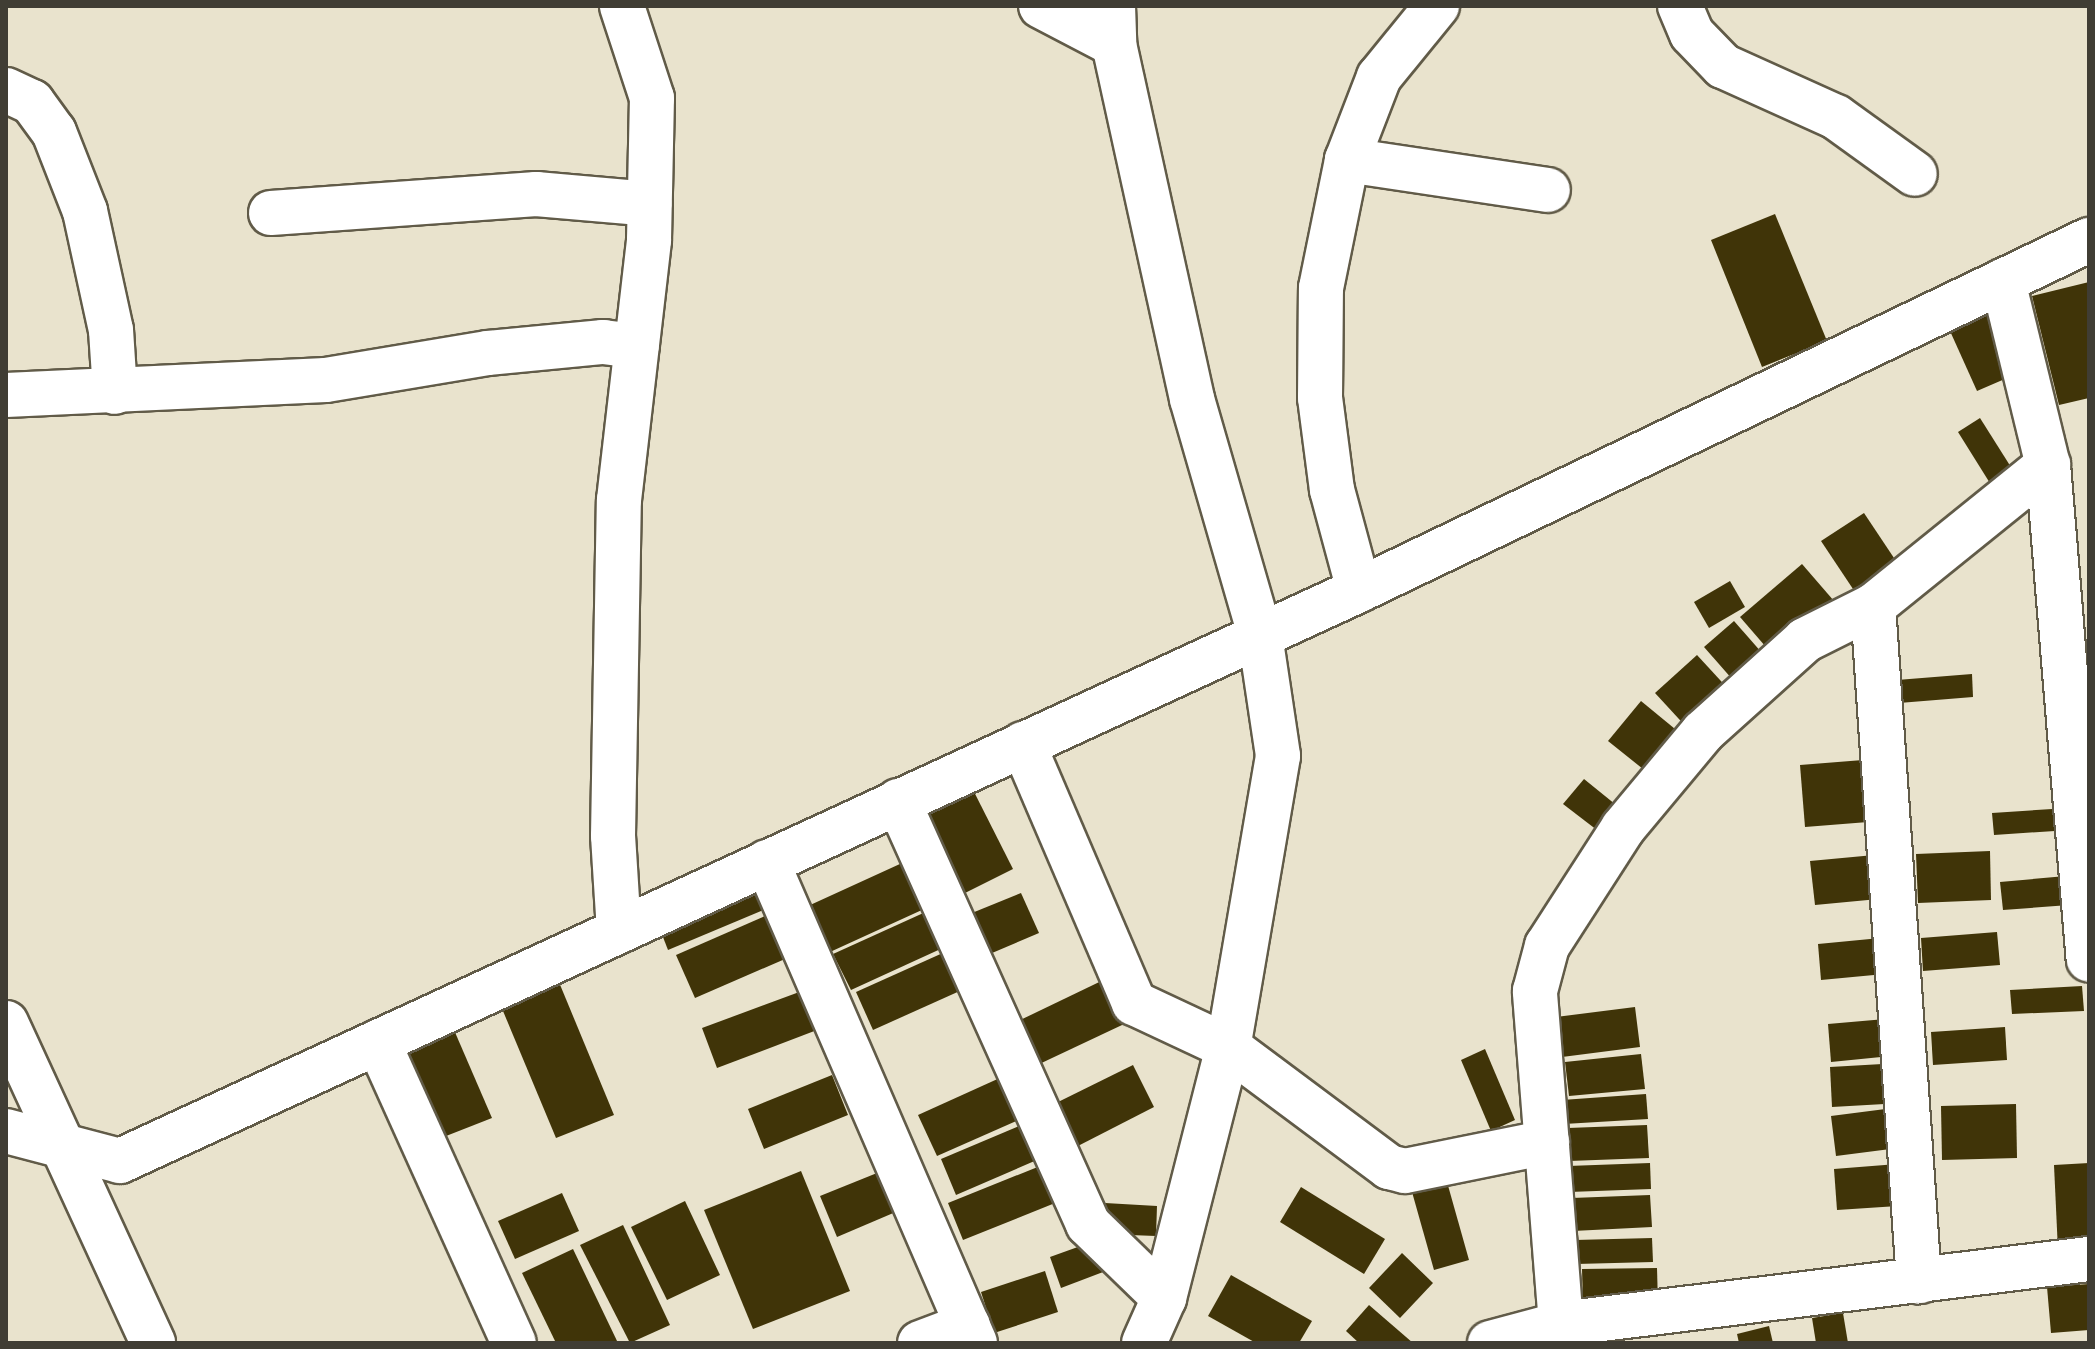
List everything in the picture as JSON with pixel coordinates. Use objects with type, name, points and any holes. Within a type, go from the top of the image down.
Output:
[{"type":"street","points":[[619,931],[614,672],[619,500],[650,204],[652,98],[622,6]]},
{"type":"street","points":[[1041,6],[1113,25],[1192,399],[1260,635],[1278,756],[1228,1047],[1164,1298],[1144,1343]]},
{"type":"street","points":[[1359,590],[1332,490],[1320,398],[1321,288],[1347,160],[1379,77],[1437,6]]},
{"type":"street","points":[[1680,6],[1692,34],[1723,66],[1836,117],[1915,174]]},
{"type":"street","points":[[6,90],[32,102],[54,132],[85,211],[111,330],[115,392]]},
{"type":"street","points":[[1347,160],[1548,190]]},
{"type":"street","points":[[271,213],[536,194],[650,204]]},
{"type":"street","points":[[6,1131],[120,1161],[1359,590],[2089,240]]},
{"type":"street","points":[[2003,281],[2048,465],[2089,959]]},
{"type":"street","points":[[6,395],[326,380],[488,353],[603,342],[637,346]]},
{"type":"street","points":[[1561,1324],[1535,991],[1547,946],[1623,828],[1703,732],[1805,640],[1873,606],[2048,465]]},
{"type":"street","points":[[1873,606],[1919,1281]]},
{"type":"street","points":[[1023,744],[1134,1003],[1228,1047],[1389,1167],[1405,1171],[1547,1142]]},
{"type":"street","points":[[898,801],[1088,1224],[1164,1298]]},
{"type":"street","points":[[767,862],[972,1334],[920,1343]]},
{"type":"street","points":[[6,1023],[153,1343]]},
{"type":"street","points":[[378,1042],[514,1343]]},
{"type":"street","points":[[1490,1343],[1561,1324],[2089,1259]]},
{"type":"building","points":[[1775,214],[1827,341],[1762,367],[1711,240]]},
{"type":"building","points":[[2089,282],[2089,398],[2059,405],[2032,296]]},
{"type":"building","points":[[1995,312],[2021,372],[1977,391],[1950,331]]},
{"type":"building","points":[[1980,418],[2021,483],[1998,496],[1958,432]]},
{"type":"building","points":[[1864,513],[1902,570],[1859,598],[1821,541]]},
{"type":"building","points":[[1802,564],[1834,601],[1772,654],[1740,617]]},
{"type":"building","points":[[1730,581],[1745,607],[1709,628],[1694,602]]},
{"type":"building","points":[[1734,621],[1770,662],[1740,688],[1704,647]]},
{"type":"building","points":[[1697,655],[1732,693],[1690,731],[1655,693]]},
{"type":"building","points":[[1972,674],[1973,697],[1899,703],[1897,680]]},
{"type":"building","points":[[1641,701],[1686,738],[1653,777],[1608,741]]},
{"type":"building","points":[[1863,760],[1868,822],[1805,827],[1800,765]]},
{"type":"building","points":[[966,776],[1013,869],[963,894],[916,801]]},
{"type":"building","points":[[1584,779],[1626,813],[1606,837],[1563,804]]},
{"type":"building","points":[[2068,808],[2070,830],[1994,835],[1992,813]]},
{"type":"building","points":[[1990,851],[1991,900],[1918,903],[1916,854]]},
{"type":"building","points":[[1885,854],[1889,898],[1815,905],[1810,861]]},
{"type":"building","points":[[913,858],[935,904],[830,952],[808,906]]},
{"type":"building","points":[[2066,876],[2069,905],[2003,910],[2000,882]]},
{"type":"building","points":[[753,879],[766,909],[668,950],[656,919]]},
{"type":"building","points":[[1021,893],[1039,933],[985,956],[967,915]]},
{"type":"building","points":[[941,905],[958,941],[851,990],[833,954]]},
{"type":"building","points":[[765,916],[785,959],[695,998],[676,955]]},
{"type":"building","points":[[1997,932],[2000,965],[1923,971],[1921,938]]},
{"type":"building","points":[[1891,937],[1895,973],[1821,980],[1818,944]]},
{"type":"building","points":[[945,952],[962,990],[873,1030],[856,992]]},
{"type":"building","points":[[1118,973],[1139,1017],[1033,1067],[1012,1024]]},
{"type":"building","points":[[556,975],[614,1115],[556,1138],[498,999]]},
{"type":"building","points":[[2082,986],[2084,1011],[2012,1014],[2010,990]]},
{"type":"building","points":[[802,991],[817,1030],[717,1068],[702,1028]]},
{"type":"building","points":[[1635,1007],[1640,1047],[1562,1057],[1556,1017]]},
{"type":"building","points":[[1897,1018],[1901,1055],[1831,1062],[1828,1024]]},
{"type":"building","points":[[451,1023],[492,1118],[441,1138],[401,1043]]},
{"type":"building","points":[[2005,1027],[2007,1060],[1933,1065],[1931,1032]]},
{"type":"building","points":[[1485,1049],[1515,1120],[1491,1131],[1461,1060]]},
{"type":"building","points":[[1641,1054],[1645,1089],[1569,1096],[1565,1062]]},
{"type":"building","points":[[1900,1063],[1902,1103],[1832,1107],[1830,1067]]},
{"type":"building","points":[[1133,1065],[1154,1107],[1074,1148],[1052,1105]]},
{"type":"building","points":[[1013,1072],[1032,1114],[937,1156],[918,1115]]},
{"type":"building","points":[[832,1075],[848,1115],[764,1149],[748,1109]]},
{"type":"building","points":[[1646,1094],[1648,1119],[1564,1124],[1562,1100]]},
{"type":"building","points":[[2016,1104],[2017,1158],[1942,1160],[1941,1106]]},
{"type":"building","points":[[1901,1107],[1906,1147],[1836,1156],[1831,1116]]},
{"type":"building","points":[[1038,1118],[1053,1153],[956,1195],[941,1159]]},
{"type":"building","points":[[1647,1125],[1649,1158],[1569,1161],[1568,1128]]},
{"type":"building","points":[[1055,1160],[1070,1197],[963,1240],[948,1203]]},
{"type":"building","points":[[1650,1163],[1651,1189],[1569,1192],[1568,1166]]},
{"type":"building","points":[[1910,1163],[1913,1205],[1837,1210],[1834,1169]]},
{"type":"building","points":[[2089,1163],[2089,1249],[2058,1251],[2054,1165]]},
{"type":"building","points":[[801,1171],[850,1291],[753,1329],[704,1210]]},
{"type":"building","points":[[882,1171],[898,1211],[837,1237],[820,1196]]},
{"type":"building","points":[[1447,1182],[1469,1260],[1434,1270],[1412,1192]]},
{"type":"building","points":[[1301,1187],[1385,1239],[1364,1274],[1280,1222]]},
{"type":"building","points":[[562,1193],[579,1231],[515,1259],[498,1221]]},
{"type":"building","points":[[1650,1195],[1652,1227],[1573,1231],[1572,1198]]},
{"type":"building","points":[[685,1201],[720,1275],[667,1300],[631,1227]]},
{"type":"building","points":[[1105,1203],[1157,1206],[1156,1236],[1104,1234]]},
{"type":"building","points":[[623,1225],[670,1325],[630,1343],[580,1245]]},
{"type":"building","points":[[1652,1238],[1653,1262],[1576,1264],[1575,1240]]},
{"type":"building","points":[[1100,1239],[1111,1269],[1061,1288],[1050,1257]]},
{"type":"building","points":[[573,1249],[618,1343],[556,1343],[522,1273]]},
{"type":"building","points":[[1402,1253],[1433,1283],[1400,1318],[1369,1288]]},
{"type":"building","points":[[1657,1268],[1658,1304],[1583,1305],[1582,1269]]},
{"type":"building","points":[[1045,1271],[1058,1312],[994,1333],[981,1292]]},
{"type":"building","points":[[1231,1275],[1312,1321],[1299,1343],[1256,1343],[1208,1316]]},
{"type":"building","points":[[2089,1284],[2089,1330],[2051,1333],[2047,1287]]},
{"type":"building","points":[[1369,1305],[1413,1343],[1359,1343],[1346,1331]]},
{"type":"building","points":[[1843,1313],[1848,1343],[1816,1343],[1812,1318]]},
{"type":"building","points":[[1769,1326],[1773,1343],[1739,1343],[1737,1334]]}]
